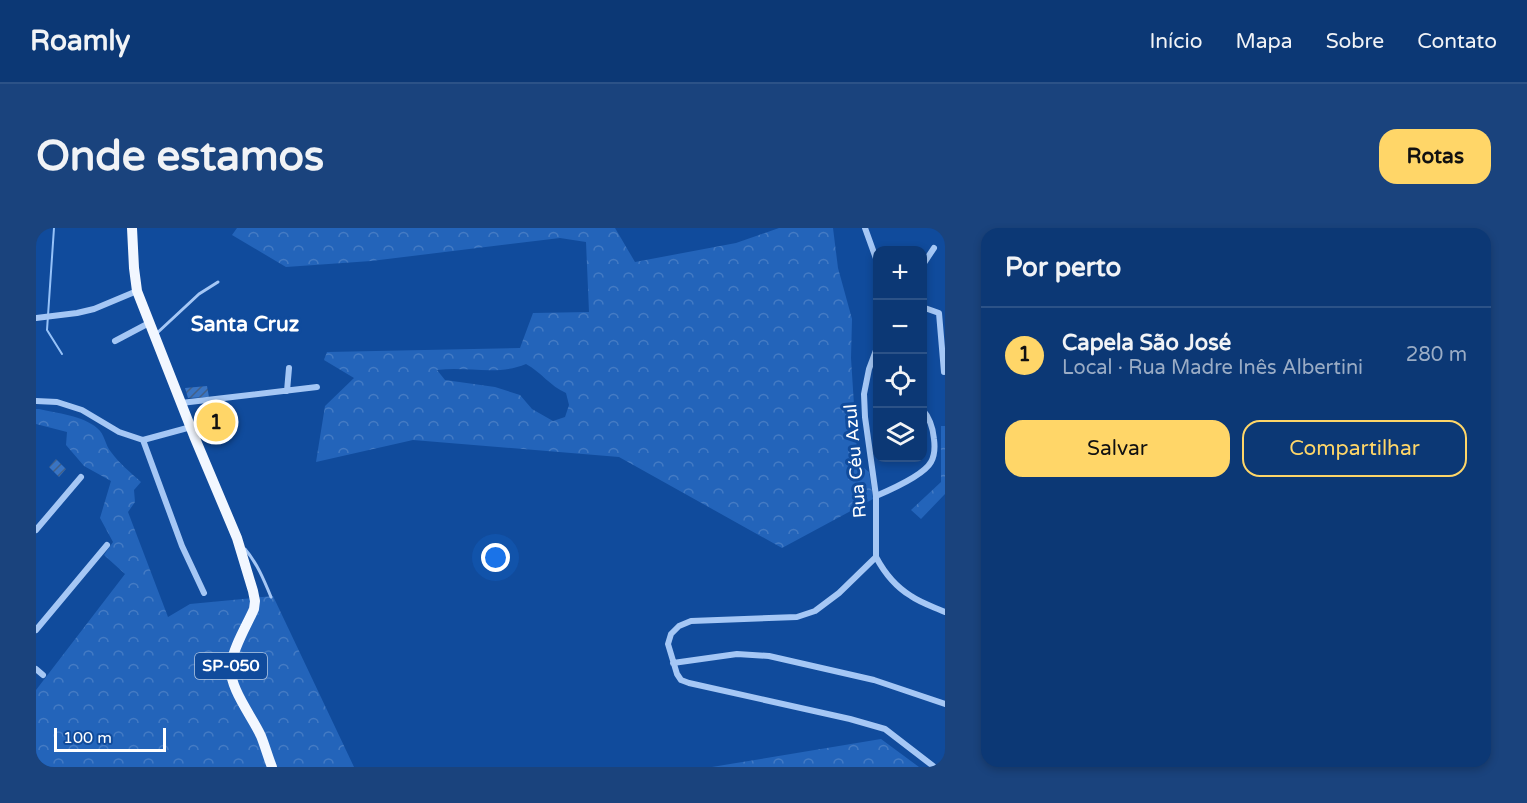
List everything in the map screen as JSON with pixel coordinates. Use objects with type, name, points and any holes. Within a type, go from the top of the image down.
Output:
[{"type":"main road","name":"SP-050","points":[[132,228],[137,291],[237,538],[255,601],[254,609],[233,654],[231,673],[232,681],[262,738],[272,767]]},
{"type":"street","points":[[866,228],[873,249]]},
{"type":"street","points":[[927,258],[934,248]]},
{"type":"street","points":[[36,318],[94,309],[137,291]]},
{"type":"street","points":[[927,309],[939,313],[944,372]]},
{"type":"street","points":[[116,341],[149,323]]},
{"type":"street","name":"Rua Céu Azul","points":[[875,354],[864,394],[876,496],[876,557]]},
{"type":"street","points":[[286,391],[289,368]]},
{"type":"street","points":[[181,403],[317,387]]},
{"type":"street","points":[[36,401],[57,402],[82,410],[119,432],[143,440],[191,427]]},
{"type":"street","points":[[876,496],[923,471],[931,462],[935,450],[934,429],[927,417]]},
{"type":"street","points":[[143,440],[182,546],[204,593]]},
{"type":"street","points":[[36,530],[81,477]]},
{"type":"street","points":[[36,630],[107,545]]},
{"type":"street","points":[[933,766],[885,729],[681,680],[668,644],[671,634],[679,626],[691,621],[797,617],[815,611],[839,593],[876,557],[898,586],[911,597],[945,612]]},
{"type":"street","points":[[673,663],[737,654],[769,656],[874,680],[945,704]]},
{"type":"street","points":[[36,669],[43,675]]},
{"type":"lane","points":[[154,335],[199,294],[218,282]]},
{"type":"lane","points":[[237,538],[253,559],[271,597]]},
{"type":"green space","points":[[237,228],[615,228],[635,262],[736,243],[779,228],[833,228],[838,268],[852,319],[851,358],[857,452],[859,464],[869,472],[873,499],[782,548],[619,457],[413,440],[316,462],[325,406],[354,378],[324,360],[327,352],[520,348],[533,313],[589,312],[586,242],[560,238],[371,261],[286,267],[232,235]],"holes":[[[526,364],[566,393],[569,405],[565,417],[553,421],[532,409],[520,395],[495,387],[445,380],[437,370],[493,370],[515,368]]]},
{"type":"green space","points":[[36,409],[70,416],[97,428],[114,456],[141,482],[134,490],[135,502],[128,512],[168,617],[190,604],[273,596],[354,767],[36,767],[36,690],[125,574],[104,555],[113,542],[100,518],[111,481],[84,466],[66,445],[67,432],[36,424]]},
{"type":"green space","points":[[941,426],[945,426],[945,494],[921,519],[911,510],[941,482]]},
{"type":"green space","points":[[881,739],[919,767],[712,767]]},
{"type":"building","points":[[207,386],[209,397],[188,398],[185,388]]},
{"type":"building","points":[[206,416],[224,416],[224,428],[207,429]]},
{"type":"building","points":[[56,459],[66,469],[59,477],[49,467]]},
{"type":"waterway","points":[[54,228],[47,330],[62,354]]},
{"type":"place","name":"Capela São José","points":[[216,422]]},
{"type":"district","name":"Santa Cruz","points":[[245,324]]}]
